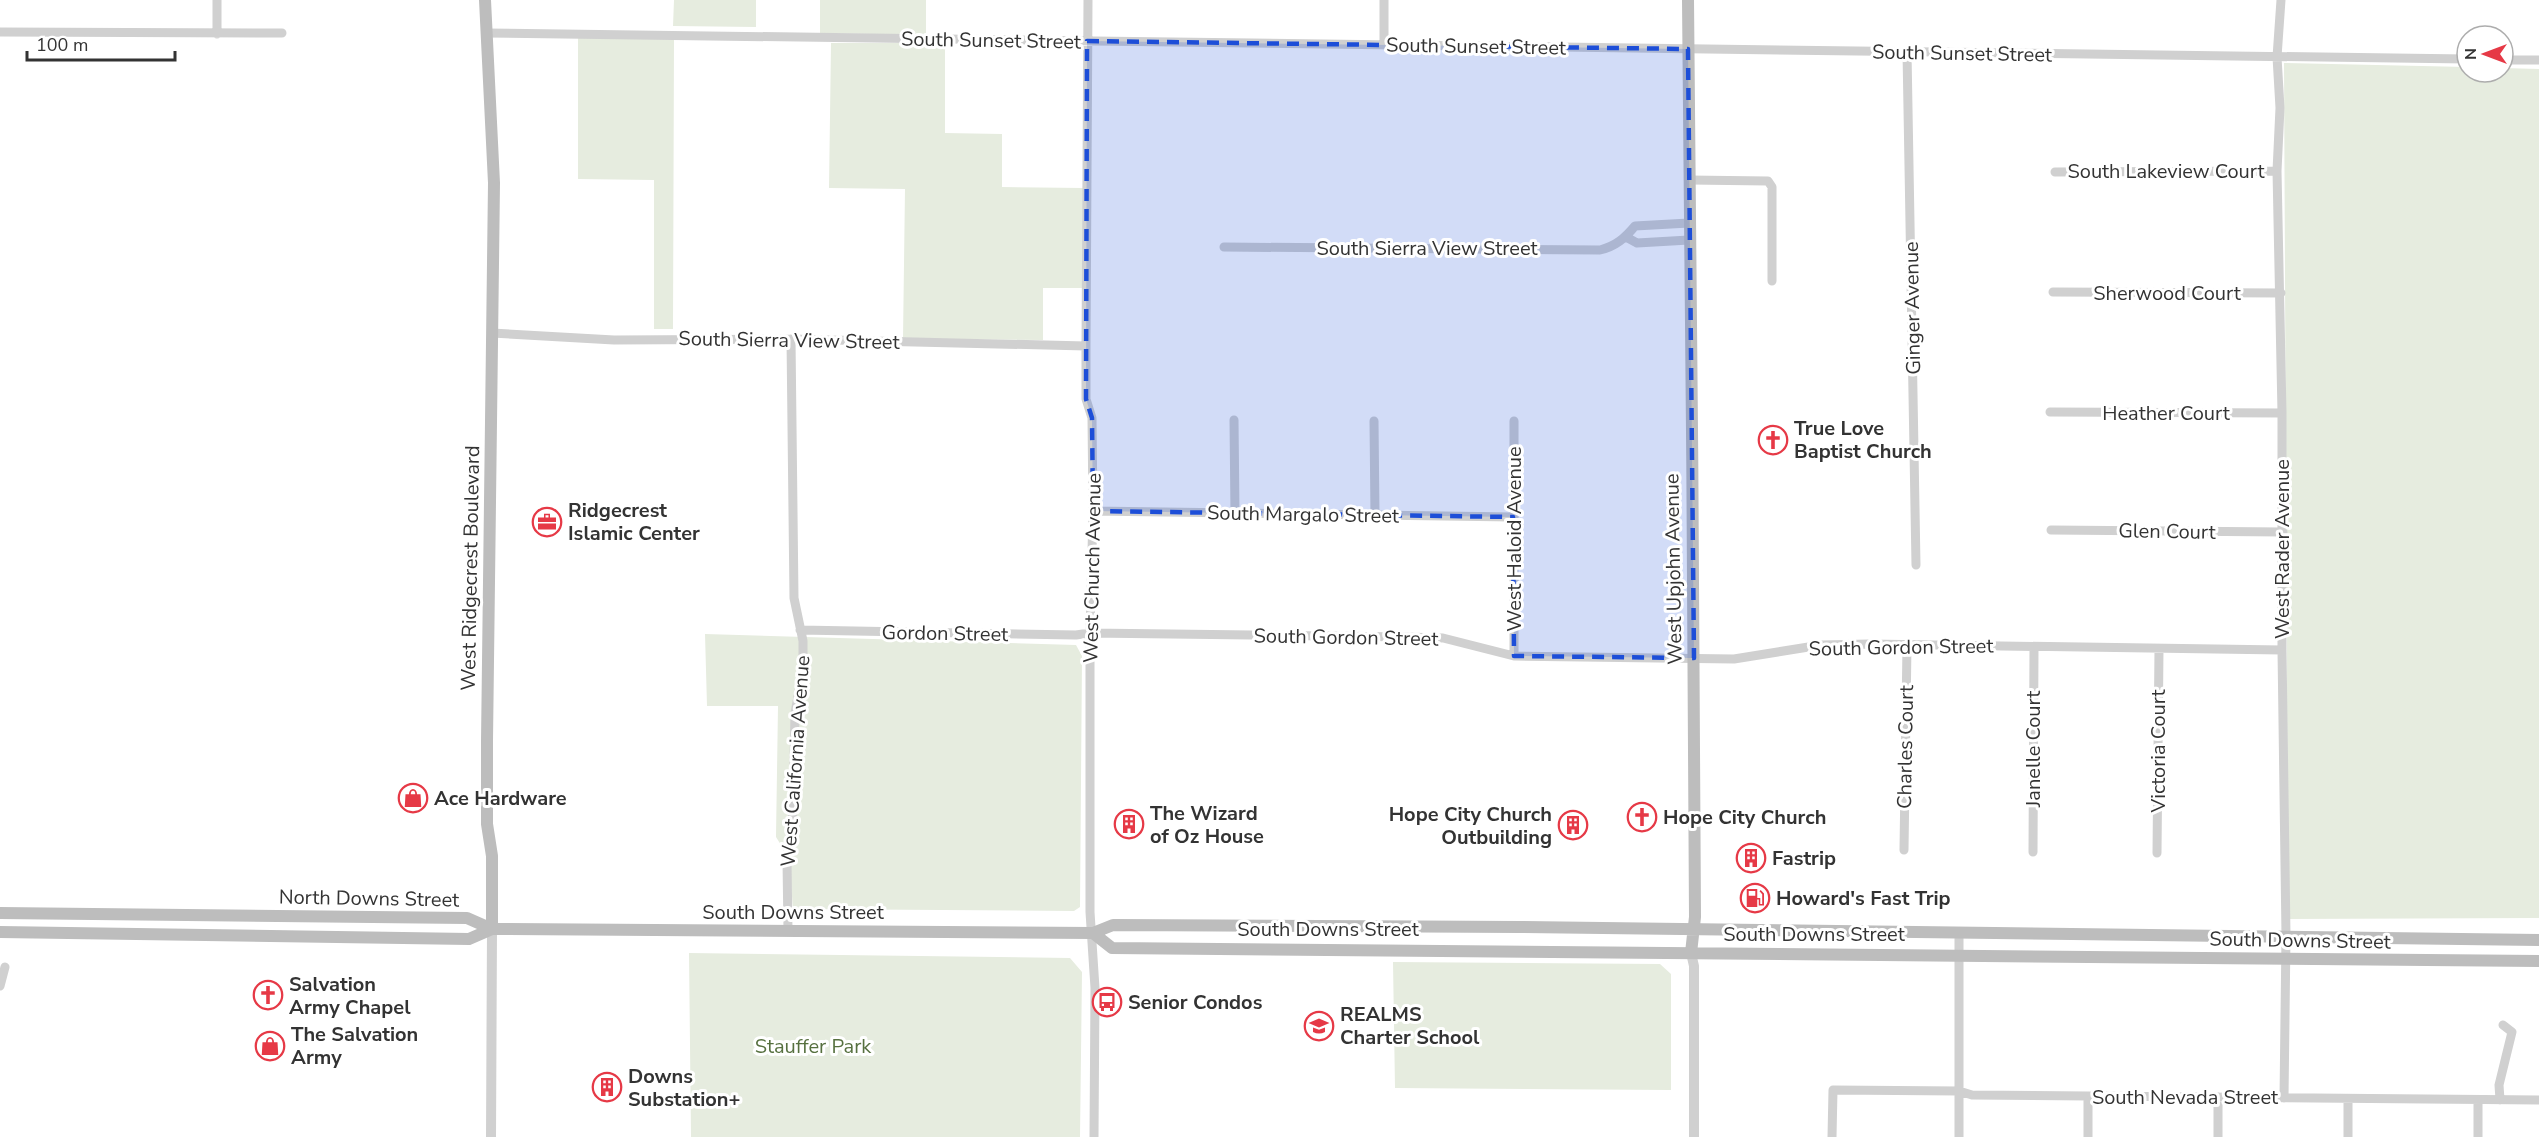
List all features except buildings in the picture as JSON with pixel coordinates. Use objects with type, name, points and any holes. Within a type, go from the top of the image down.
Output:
[{"type":"main road","name":"West Ridgecrest Boulevard","points":[[485,0],[494,183],[487,824],[492,856],[492,929]]},
{"type":"main road","name":"West Upjohn Avenue","points":[[1688,0],[1694,658],[1691,953]]},
{"type":"main road","name":"North Downs Street","points":[[0,913],[467,918],[492,929]]},
{"type":"main road","name":"South Downs Street","points":[[492,929],[1093,933],[1113,925],[1693,929],[2539,940]]},
{"type":"main road","name":"North Downs Street","points":[[0,932],[469,939],[492,929]]},
{"type":"main road","name":"South Downs Street","points":[[1093,933],[1112,948],[2539,962]]},
{"type":"street","points":[[217,0],[217,34]]},
{"type":"street","name":"West Church Avenue","points":[[1088,0],[1086,399],[1092,418],[1090,912],[1095,988],[1094,1137]]},
{"type":"street","points":[[1384,0],[1384,45]]},
{"type":"street","name":"West Rader Avenue","points":[[2281,0],[2277,57],[2280,108],[2277,171],[2281,293],[2283,532],[2282,650],[2286,936],[2284,1098]]},
{"type":"street","points":[[0,32],[282,33]]},
{"type":"street","name":"South Sunset Street","points":[[486,33],[2455,59]]},
{"type":"street","name":"Ginger Avenue","points":[[1907,52],[1916,565]]},
{"type":"street","points":[[2515,60],[2539,60]]},
{"type":"street","name":"South Lakeview Court","points":[[2055,172],[2277,171]]},
{"type":"street","points":[[1689,180],[1768,181],[1772,187],[1772,280]]},
{"type":"street","name":"South Sierra View Street","points":[[1224,247],[1600,250],[1611,247],[1626,237],[1635,226],[1689,223]]},
{"type":"street","points":[[1626,237],[1637,243],[1689,240]]},
{"type":"street","name":"Sherwood Court","points":[[2053,292],[2281,293]]},
{"type":"street","name":"South Sierra View Street","points":[[492,333],[604,340],[791,339],[1086,346]]},
{"type":"street","name":"West California Avenue","points":[[788,931],[787,861],[793,812],[795,712],[803,669],[803,640],[794,598],[791,339]]},
{"type":"street","name":"Heather Court","points":[[2050,412],[2282,413]]},
{"type":"street","points":[[1234,420],[1235,513]]},
{"type":"street","points":[[1374,421],[1375,515]]},
{"type":"street","name":"West Haloid Avenue","points":[[1514,421],[1514,656]]},
{"type":"street","name":"South Margalo Street","points":[[1093,511],[1513,517]]},
{"type":"street","name":"Glen Court","points":[[2051,530],[2283,532]]},
{"type":"street","name":"Gordon Street","points":[[800,630],[1076,635],[1090,633]]},
{"type":"street","name":"South Gordon Street","points":[[1090,633],[1443,638],[1514,656],[1734,659],[1821,645],[2282,650]]},
{"type":"street","name":"Charles Court","points":[[1904,850],[1907,645]]},
{"type":"street","name":"Janelle Court","points":[[2033,852],[2034,647]]},
{"type":"street","name":"Victoria Court","points":[[2157,853],[2159,649]]},
{"type":"street","name":"West Ridgecrest Boulevard","points":[[491,1137],[492,929]]},
{"type":"street","points":[[1959,934],[1959,1137]]},
{"type":"street","name":"West Upjohn Avenue","points":[[1691,953],[1694,966],[1694,1137]]},
{"type":"street","points":[[0,986],[5,967]]},
{"type":"street","points":[[2500,1100],[2499,1085],[2512,1032],[2503,1025]]},
{"type":"street","name":"South Nevada Street","points":[[1832,1137],[1833,1090],[1959,1090],[1972,1095],[2539,1100]]},
{"type":"street","points":[[2088,1096],[2088,1137]]},
{"type":"street","points":[[2218,1097],[2218,1137]]},
{"type":"street","points":[[2348,1137],[2349,1099]]},
{"type":"street","points":[[2478,1100],[2478,1137]]},
{"type":"highlighted area","points":[[1087,41],[1688,49],[1694,658],[1514,656],[1513,517],[1093,511],[1092,418],[1086,399]]},
{"type":"green space","points":[[674,0],[756,0],[756,27],[673,26]]},
{"type":"green space","points":[[820,0],[926,0],[926,35],[820,33]]},
{"type":"green space","points":[[578,38],[674,38],[673,329],[654,329],[654,180],[578,179]]},
{"type":"green space","points":[[831,43],[945,43],[945,133],[1002,134],[1002,187],[1083,188],[1082,288],[1043,288],[1043,340],[903,339],[905,189],[829,188]]},
{"type":"green space","points":[[2284,63],[2455,67],[2455,84],[2515,84],[2515,68],[2539,69],[2539,918],[2288,919]]},
{"type":"green space","points":[[705,634],[1076,645],[1082,656],[1080,907],[1074,911],[793,909],[791,881],[785,854],[776,837],[778,706],[707,706]]},
{"type":"green space","name":"Stauffer Park","points":[[689,953],[1070,958],[1082,972],[1080,1137],[691,1137]]},
{"type":"green space","points":[[1393,962],[1660,964],[1671,974],[1671,1090],[1395,1088]]},
{"type":"place","name":"True Love Baptist Church","points":[[1773,440]]},
{"type":"place","name":"Ridgecrest Islamic Center","points":[[547,522]]},
{"type":"place","name":"Ace Hardware","points":[[413,798]]},
{"type":"place","name":"Hope City Church","points":[[1642,817]]},
{"type":"place","name":"The Wizard of Oz House","points":[[1129,824]]},
{"type":"place","name":"Hope City Church Outbuilding","points":[[1573,825]]},
{"type":"place","name":"Fastrip","points":[[1751,858]]},
{"type":"place","name":"Howard's Fast Trip","points":[[1755,898]]},
{"type":"place","name":"Salvation Army Chapel","points":[[268,995]]},
{"type":"place","name":"Senior Condos","points":[[1107,1002]]},
{"type":"place","name":"REALMS Charter School","points":[[1319,1026]]},
{"type":"place","name":"The Salvation Army","points":[[270,1046]]},
{"type":"place","name":"Downs Substation+","points":[[607,1087]]}]
